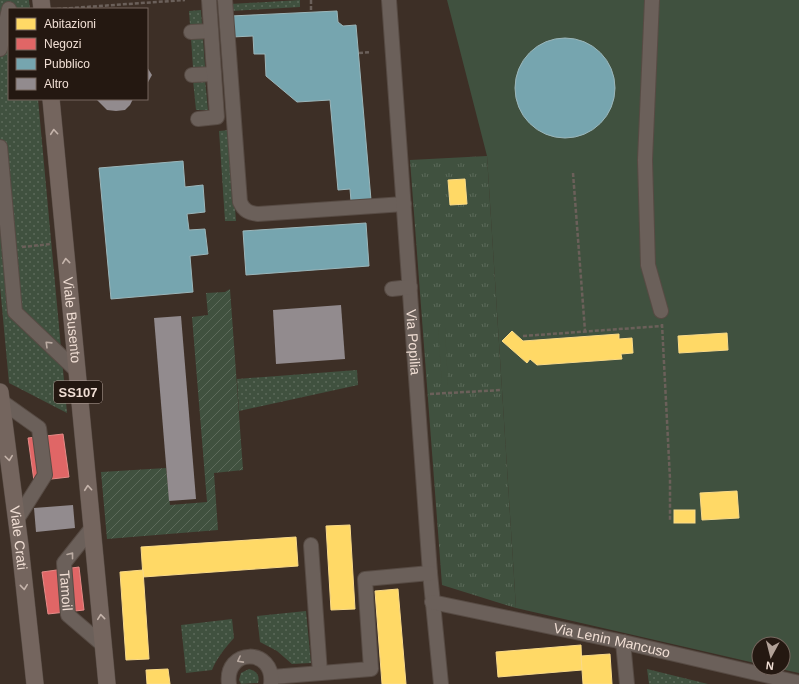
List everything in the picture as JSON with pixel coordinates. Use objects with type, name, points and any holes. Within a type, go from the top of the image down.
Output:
[{"type":"main road","name":"Viale Busento","points":[[51,100],[107,684]]},
{"type":"main road","name":"Viale Crati","points":[[1,397],[35,684]]},
{"type":"street","points":[[198,118],[217,117],[209,0]]},
{"type":"street","points":[[224,0],[238,160],[240,202],[246,211],[258,214],[404,204]]},
{"type":"street","name":"Via Popilia","points":[[389,0],[432,602],[441,684]]},
{"type":"street","points":[[652,0],[645,160],[648,265],[661,311]]},
{"type":"street","points":[[0,49],[8,13]]},
{"type":"street","points":[[191,32],[211,31]]},
{"type":"street","points":[[192,75],[214,74]]},
{"type":"street","points":[[0,147],[15,312],[76,371]]},
{"type":"street","points":[[392,289],[410,287]]},
{"type":"street","points":[[1,397],[39,428],[45,475],[16,520]]},
{"type":"street","name":"Tamoil","points":[[91,529],[64,563],[68,615],[103,645]]},
{"type":"street","points":[[311,545],[320,674]]},
{"type":"street","points":[[228,684],[229,670],[233,664],[239,659],[247,656],[254,657],[267,664],[271,670],[272,681],[371,669],[365,579],[430,573]]},
{"type":"street","name":"Via Lenin Mancuso","points":[[432,602],[623,642],[794,683]]},
{"type":"street","points":[[623,642],[627,684]]},
{"type":"path","points":[[71,8],[185,0]]},
{"type":"path","points":[[310,0],[311,12]]},
{"type":"path","points":[[359,53],[371,52]]},
{"type":"path","points":[[573,173],[585,331]]},
{"type":"path","points":[[9,248],[52,244]]},
{"type":"path","points":[[661,311],[670,479],[670,521]]},
{"type":"path","points":[[523,336],[662,326]]},
{"type":"path","points":[[428,394],[502,390]]},
{"type":"green space","points":[[0,0],[29,0],[30,8],[8,8],[8,100],[38,100],[67,413],[9,383],[0,286]]},
{"type":"green space","points":[[300,0],[300,7],[231,11],[230,4]]},
{"type":"green space","points":[[447,0],[799,0],[799,673],[791,671],[791,636],[751,636],[751,662],[516,608],[487,156]]},
{"type":"green space","points":[[201,10],[202,25],[190,25],[189,11]]},
{"type":"green space","points":[[203,37],[205,67],[193,68],[191,38]]},
{"type":"green space","points":[[205,79],[208,110],[196,110],[193,80]]},
{"type":"green space","points":[[229,130],[236,221],[225,221],[219,131]]},
{"type":"green space","points":[[487,156],[516,608],[442,585],[410,160]]},
{"type":"green space","points":[[230,289],[243,470],[214,473],[218,530],[107,539],[101,472],[166,468],[170,505],[207,502],[192,317],[208,315],[206,293],[225,292]]},
{"type":"green space","points":[[438,328],[445,328],[448,385],[442,385]]},
{"type":"green space","points":[[357,370],[358,385],[239,411],[237,379]]},
{"type":"green space","points":[[306,611],[311,663],[292,664],[277,651],[260,642],[257,616]]},
{"type":"green space","points":[[232,619],[234,638],[216,661],[212,670],[186,673],[181,625]]},
{"type":"green space","points":[[249,669],[257,674],[259,678],[258,683],[241,684],[239,680],[241,673]]},
{"type":"green space","points":[[647,669],[708,684],[649,684]]},
{"type":"building: Abitazioni","points":[[465,179],[467,204],[450,205],[448,180]]},
{"type":"building: Abitazioni","points":[[512,331],[523,341],[619,334],[619,339],[632,338],[633,353],[621,354],[622,359],[537,365],[530,359],[527,363],[502,341]]},
{"type":"building: Abitazioni","points":[[727,333],[728,350],[679,353],[678,336]]},
{"type":"building: Abitazioni","points":[[737,491],[739,518],[702,520],[700,493]]},
{"type":"building: Abitazioni","points":[[674,510],[695,510],[695,523],[674,523]]},
{"type":"building: Abitazioni","points":[[350,525],[355,609],[331,610],[326,526]]},
{"type":"building: Abitazioni","points":[[296,537],[298,566],[143,577],[141,547]]},
{"type":"building: Abitazioni","points":[[143,570],[149,659],[126,660],[120,572]]},
{"type":"building: Abitazioni","points":[[398,589],[406,684],[382,684],[375,591]]},
{"type":"building: Abitazioni","points":[[581,645],[582,670],[498,677],[496,652]]},
{"type":"building: Abitazioni","points":[[610,654],[612,684],[583,684],[581,656]]},
{"type":"building: Abitazioni","points":[[168,669],[170,684],[147,684],[146,670]]},
{"type":"building: Negozi","points":[[63,434],[69,477],[34,481],[28,438]]},
{"type":"building: Negozi","points":[[79,567],[84,610],[48,614],[42,572]]},
{"type":"building: Pubblico","points":[[337,11],[338,22],[343,26],[356,25],[371,200],[351,201],[350,189],[338,190],[330,100],[297,102],[266,76],[265,54],[254,54],[253,36],[232,37],[231,16]]},
{"type":"building: Pubblico","points":[[565,38],[584,42],[600,53],[611,69],[615,88],[611,107],[600,123],[584,134],[565,138],[546,134],[530,123],[519,107],[515,88],[519,69],[530,53],[546,42]]},
{"type":"building: Pubblico","points":[[183,161],[185,187],[203,185],[205,212],[187,214],[189,230],[205,229],[208,254],[190,256],[193,292],[111,299],[99,168]]},
{"type":"building: Pubblico","points":[[366,223],[369,266],[246,275],[243,231]]},
{"type":"building: Altro","points":[[148,69],[152,75],[148,82]]},
{"type":"building: Altro","points":[[97,100],[132,100],[125,110],[107,110]]},
{"type":"building: Altro","points":[[341,305],[345,359],[276,364],[273,310]]},
{"type":"building: Altro","points":[[181,316],[196,499],[169,501],[154,318]]},
{"type":"building: Altro","points":[[73,505],[75,528],[36,532],[34,508]]}]
